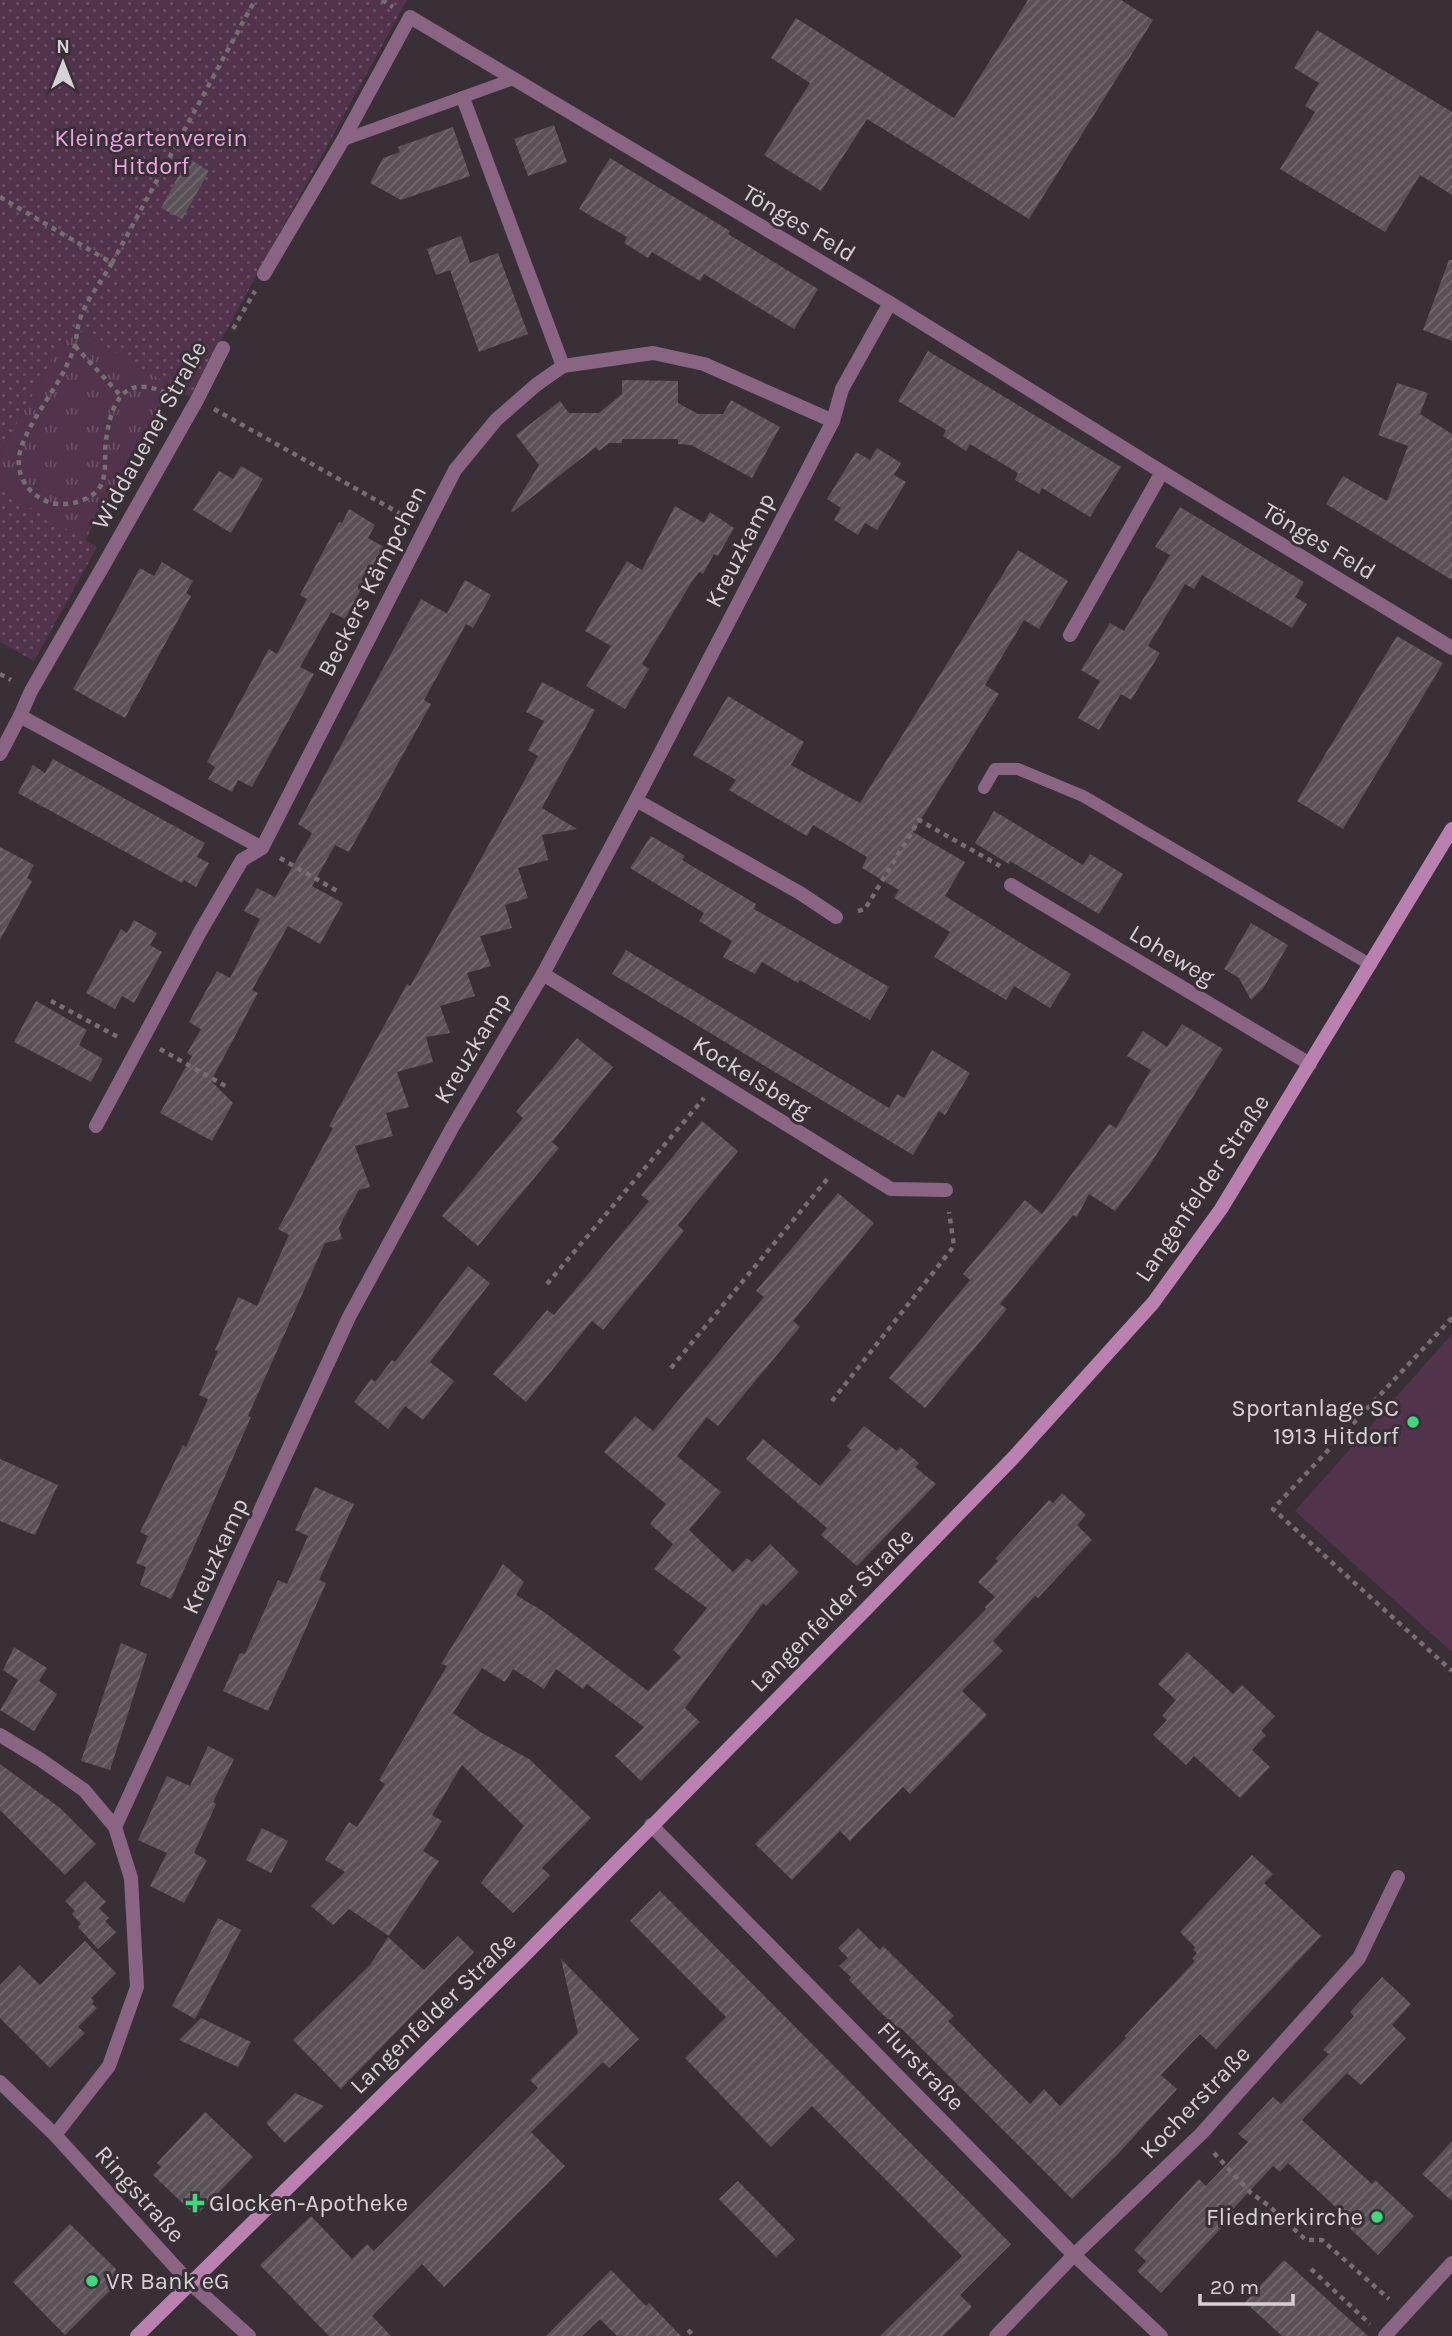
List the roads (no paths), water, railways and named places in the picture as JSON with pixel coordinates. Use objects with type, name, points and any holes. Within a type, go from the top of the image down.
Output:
[{"type":"street","name":"Tönges Feld","points":[[342,140],[410,17],[890,303],[1452,648]]},
{"type":"street","points":[[463,98],[563,366]]},
{"type":"street","points":[[264,274],[342,140]]},
{"type":"street","name":"Kreuzkamp","points":[[115,1828],[349,1317],[452,1128],[543,974],[636,800],[833,421],[842,389],[890,303]]},
{"type":"street","name":"Widdauener Straße","points":[[0,754],[31,691],[223,348]]},
{"type":"street","name":"Beckers Kämpchen","points":[[96,1126],[200,932],[242,860],[262,848],[455,470],[496,420],[536,385],[563,366],[653,353],[704,364],[833,421]]},
{"type":"street","points":[[1070,635],[1162,472]]},
{"type":"street","points":[[20,716],[262,848]]},
{"type":"street","points":[[636,800],[800,892],[835,918]]},
{"type":"street","name":"Langenfelder Straße","points":[[137,2336],[522,1958],[1014,1457],[1153,1303],[1221,1209],[1452,829]]},
{"type":"street","name":"Loheweg","points":[[1011,885],[1310,1064]]},
{"type":"street","name":"Kockelsberg","points":[[543,974],[891,1189],[946,1190]]},
{"type":"street","points":[[0,1735],[84,1790],[115,1828],[131,1878],[136,1987],[109,2066],[55,2135]]},
{"type":"street","name":"Flurstraße","points":[[651,1825],[1074,2255],[1161,2336]]},
{"type":"street","name":"Kocherstraße","points":[[996,2336],[1074,2255],[1201,2134],[1359,1958],[1398,1877]]},
{"type":"street","name":"Ringstraße","points":[[0,2082],[55,2135],[190,2283],[249,2336]]},
{"type":"street","points":[[1380,2332],[1406,2314],[1452,2263]]},
{"type":"lane","points":[[342,140],[513,79]]},
{"type":"lane","points":[[984,788],[995,769],[1018,769],[1083,796],[1371,965]]},
{"type":"place","name":"Sportanlage SC 1913 Hitdorf","points":[[1413,1422]]},
{"type":"place","name":"Glocken-Apotheke","points":[[195,2203]]},
{"type":"place","name":"Fliednerkirche","points":[[1377,2217]]},
{"type":"place","name":"VR Bank eG","points":[[92,2281]]},
{"type":"park label","name":"Kleingartenverein Hitdorf","points":[[151,152]]}]
